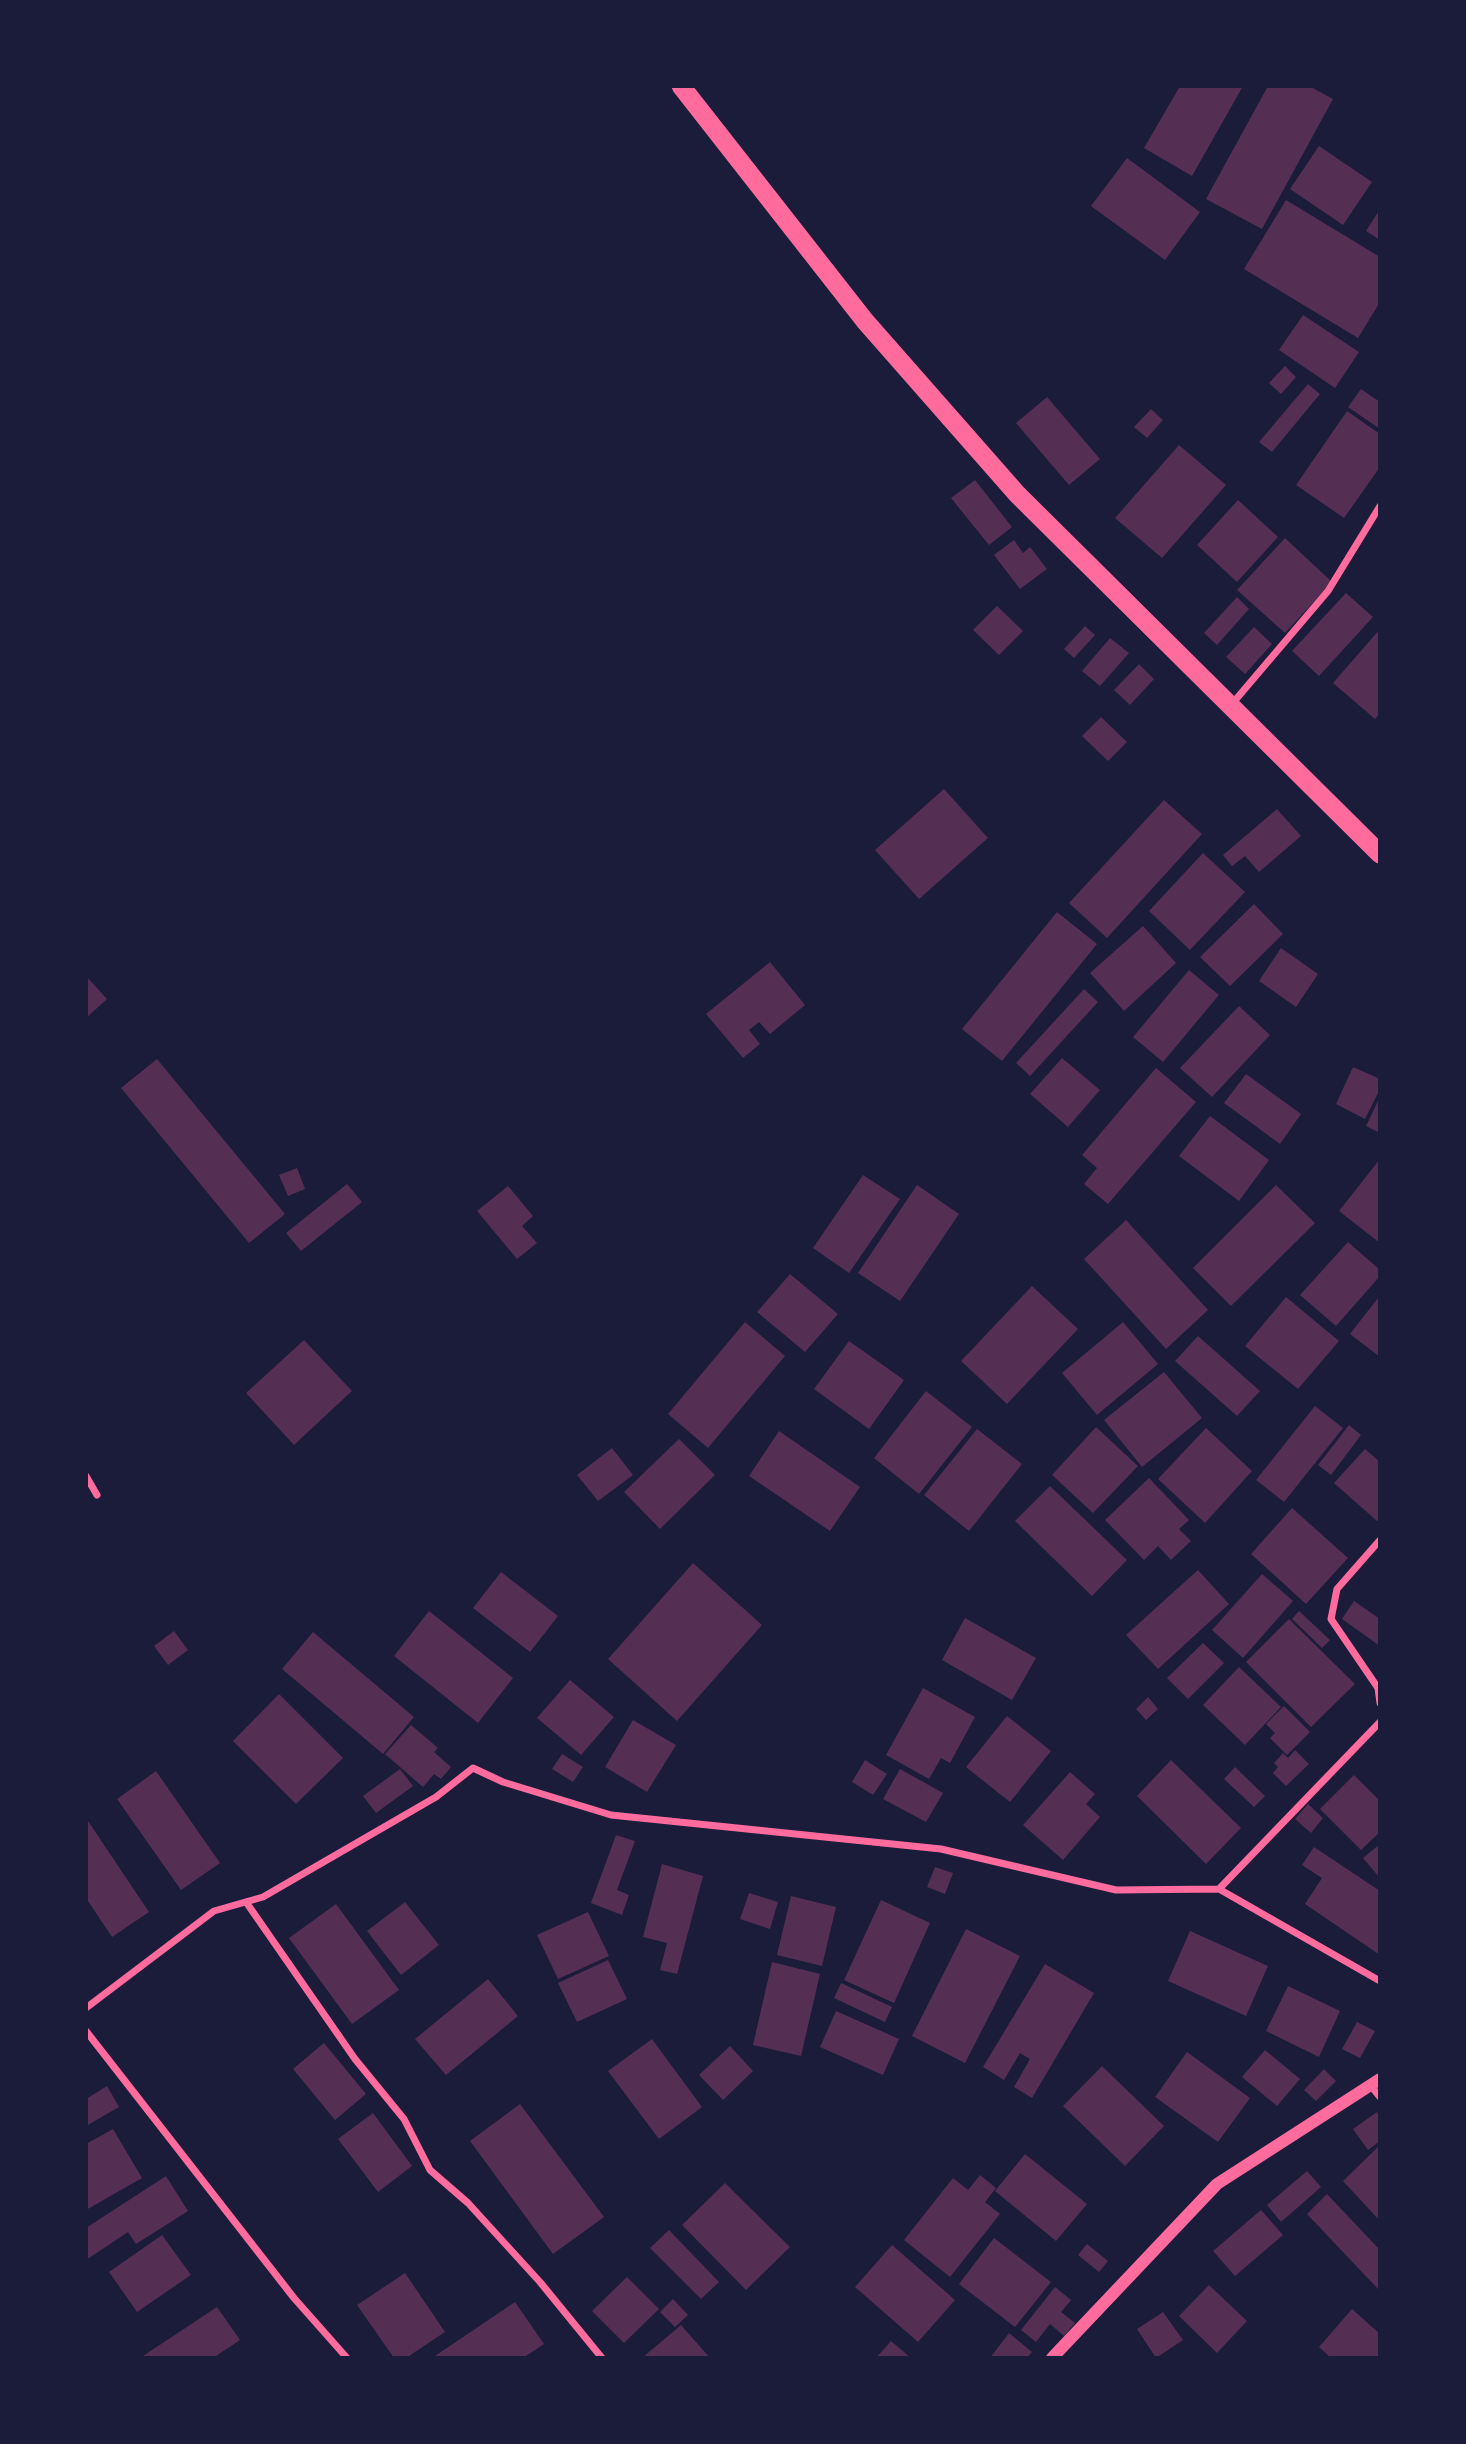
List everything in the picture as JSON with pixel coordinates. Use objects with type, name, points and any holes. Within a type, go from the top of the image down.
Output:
[{"type":"highway","points":[[681,86],[865,321],[1017,494],[1380,854]]},
{"type":"street","points":[[1230,706],[1328,591],[1380,506]]},
{"type":"street","points":[[86,1476],[97,1495]]},
{"type":"street","points":[[1380,1540],[1337,1589],[1331,1619],[1378,1688],[1380,1703]]},
{"type":"street","points":[[1219,1889],[1380,1722]]},
{"type":"street","points":[[86,2008],[214,1912],[264,1897],[436,1797],[473,1768],[503,1782],[611,1815],[941,1850],[1116,1890],[1219,1889],[1380,1981]]},
{"type":"street","points":[[246,1902],[355,2059],[404,2119],[430,2171],[468,2203],[540,2282],[602,2358]]},
{"type":"street","points":[[86,2031],[294,2298],[347,2358]]},
{"type":"street","points":[[1052,2358],[1217,2184],[1376,2083],[1380,2097]]},
{"type":"building","points":[[1180,86],[1243,86],[1192,176],[1144,148]]},
{"type":"building","points":[[1268,86],[1309,86],[1333,99],[1262,229],[1206,199]]},
{"type":"building","points":[[1319,146],[1372,182],[1343,225],[1290,189]]},
{"type":"building","points":[[1127,158],[1200,212],[1165,260],[1091,206]]},
{"type":"building","points":[[1286,200],[1380,257],[1380,302],[1358,338],[1244,269]]},
{"type":"building","points":[[1380,209],[1380,240],[1366,231]]},
{"type":"building","points":[[1303,315],[1359,352],[1335,388],[1279,350]]},
{"type":"building","points":[[1285,366],[1296,377],[1281,394],[1269,383]]},
{"type":"building","points":[[1308,384],[1320,394],[1272,452],[1259,442]]},
{"type":"building","points":[[1361,389],[1380,402],[1380,429],[1348,407]]},
{"type":"building","points":[[1047,397],[1100,459],[1069,485],[1016,423]]},
{"type":"building","points":[[1151,409],[1163,420],[1147,438],[1134,427]]},
{"type":"building","points":[[1347,411],[1380,434],[1380,467],[1344,518],[1296,485]]},
{"type":"building","points":[[1179,445],[1226,485],[1162,558],[1115,518]]},
{"type":"building","points":[[975,480],[1012,527],[989,545],[951,498]]},
{"type":"building","points":[[1238,500],[1278,537],[1237,582],[1197,545]]},
{"type":"building","points":[[1285,538],[1332,582],[1285,633],[1237,590]]},
{"type":"building","points":[[1014,540],[1023,553],[1030,547],[1047,569],[1020,589],[994,555]]},
{"type":"building","points":[[1346,593],[1373,617],[1319,676],[1292,651]]},
{"type":"building","points":[[1237,597],[1249,609],[1217,645],[1204,633]]},
{"type":"building","points":[[997,606],[1023,631],[999,655],[973,630]]},
{"type":"building","points":[[1085,626],[1095,635],[1074,658],[1064,649]]},
{"type":"building","points":[[1254,627],[1272,644],[1245,674],[1226,657]]},
{"type":"building","points":[[1380,629],[1380,713],[1375,719],[1333,683]]},
{"type":"building","points":[[1110,638],[1129,653],[1100,686],[1082,671]]},
{"type":"building","points":[[1139,664],[1154,679],[1130,705],[1114,690]]},
{"type":"building","points":[[1101,717],[1127,742],[1108,761],[1082,736]]},
{"type":"building","points":[[944,789],[988,838],[919,899],[875,850]]},
{"type":"building","points":[[1164,800],[1202,834],[1107,938],[1069,903]]},
{"type":"building","points":[[1277,809],[1301,836],[1259,872],[1245,856],[1232,866],[1223,855]]},
{"type":"building","points":[[1203,853],[1245,892],[1190,950],[1149,911]]},
{"type":"building","points":[[1254,904],[1283,934],[1230,986],[1200,957]]},
{"type":"building","points":[[1057,912],[1097,944],[1002,1061],[962,1029]]},
{"type":"building","points":[[1143,926],[1176,963],[1124,1011],[1090,973]]},
{"type":"building","points":[[1281,948],[1318,974],[1296,1007],[1259,981]]},
{"type":"building","points":[[770,962],[805,1005],[770,1034],[759,1022],[749,1030],[760,1044],[743,1058],[706,1014]]},
{"type":"building","points":[[1189,970],[1219,995],[1163,1062],[1133,1037]]},
{"type":"building","points":[[86,976],[107,999],[86,1018]]},
{"type":"building","points":[[1084,989],[1098,1002],[1030,1076],[1016,1063]]},
{"type":"building","points":[[1239,1006],[1270,1035],[1212,1097],[1180,1068]]},
{"type":"building","points":[[1062,1058],[1100,1090],[1068,1127],[1030,1094]]},
{"type":"building","points":[[157,1059],[285,1214],[249,1243],[121,1088]]},
{"type":"building","points":[[1353,1067],[1380,1079],[1380,1089],[1365,1119],[1336,1104]]},
{"type":"building","points":[[1156,1068],[1196,1102],[1108,1204],[1084,1184],[1097,1168],[1082,1155]]},
{"type":"building","points":[[1246,1074],[1301,1114],[1280,1144],[1224,1103]]},
{"type":"building","points":[[1380,1097],[1380,1133],[1366,1126]]},
{"type":"building","points":[[1210,1116],[1269,1160],[1239,1201],[1179,1156]]},
{"type":"building","points":[[1380,1159],[1380,1243],[1339,1211]]},
{"type":"building","points":[[297,1168],[305,1189],[288,1196],[279,1175]]},
{"type":"building","points":[[863,1175],[900,1199],[849,1273],[813,1248]]},
{"type":"building","points":[[347,1184],[362,1202],[301,1251],[286,1233]]},
{"type":"building","points":[[917,1185],[959,1214],[900,1301],[858,1273]]},
{"type":"building","points":[[1276,1185],[1315,1223],[1231,1306],[1193,1268]]},
{"type":"building","points":[[508,1186],[533,1216],[522,1226],[537,1243],[517,1259],[477,1211]]},
{"type":"building","points":[[1126,1220],[1208,1310],[1166,1349],[1084,1259]]},
{"type":"building","points":[[1348,1242],[1380,1270],[1380,1276],[1336,1326],[1300,1295]]},
{"type":"building","points":[[790,1274],[838,1314],[805,1352],[757,1312]]},
{"type":"building","points":[[1032,1286],[1078,1329],[1007,1404],[961,1361]]},
{"type":"building","points":[[1286,1297],[1339,1341],[1298,1389],[1245,1346]]},
{"type":"building","points":[[1378,1298],[1380,1300],[1380,1357],[1350,1334]]},
{"type":"building","points":[[745,1322],[785,1356],[708,1448],[668,1414]]},
{"type":"building","points":[[1123,1322],[1158,1364],[1097,1415],[1062,1373]]},
{"type":"building","points":[[1198,1336],[1260,1391],[1237,1416],[1175,1361]]},
{"type":"building","points":[[304,1340],[352,1391],[294,1445],[246,1393]]},
{"type":"building","points":[[849,1341],[904,1380],[869,1429],[814,1389]]},
{"type":"building","points":[[1164,1372],[1202,1418],[1142,1467],[1104,1420]]},
{"type":"building","points":[[926,1391],[972,1427],[919,1494],[874,1458]]},
{"type":"building","points":[[1315,1406],[1343,1428],[1284,1502],[1256,1480]]},
{"type":"building","points":[[1349,1425],[1361,1435],[1331,1475],[1318,1465]]},
{"type":"building","points":[[1096,1427],[1138,1466],[1093,1513],[1052,1475]]},
{"type":"building","points":[[1206,1428],[1252,1471],[1205,1523],[1158,1479]]},
{"type":"building","points":[[977,1429],[1022,1464],[969,1531],[924,1495]]},
{"type":"building","points":[[779,1431],[860,1487],[830,1531],[749,1476]]},
{"type":"building","points":[[679,1439],[715,1475],[660,1529],[624,1492]]},
{"type":"building","points":[[612,1448],[633,1475],[598,1501],[577,1475]]},
{"type":"building","points":[[1365,1449],[1380,1462],[1380,1518],[1377,1521],[1334,1483]]},
{"type":"building","points":[[1149,1478],[1189,1520],[1179,1529],[1191,1541],[1171,1560],[1158,1546],[1144,1560],[1105,1520]]},
{"type":"building","points":[[1050,1486],[1127,1560],[1092,1596],[1015,1521]]},
{"type":"building","points":[[1292,1508],[1348,1558],[1306,1604],[1251,1554]]},
{"type":"building","points":[[693,1563],[762,1625],[677,1721],[608,1659]]},
{"type":"building","points":[[1198,1570],[1229,1604],[1158,1669],[1126,1635]]},
{"type":"building","points":[[501,1572],[558,1616],[530,1652],[473,1608]]},
{"type":"building","points":[[1262,1574],[1293,1601],[1243,1658],[1212,1630]]},
{"type":"building","points":[[1354,1601],[1380,1619],[1380,1646],[1342,1619]]},
{"type":"building","points":[[429,1611],[513,1678],[478,1723],[394,1656]]},
{"type":"building","points":[[1299,1611],[1330,1640],[1322,1648],[1292,1619]]},
{"type":"building","points":[[965,1618],[1036,1658],[1012,1700],[942,1660]]},
{"type":"building","points":[[1289,1619],[1355,1684],[1311,1727],[1246,1662]]},
{"type":"building","points":[[174,1631],[188,1650],[168,1665],[154,1646]]},
{"type":"building","points":[[313,1632],[414,1717],[383,1754],[282,1669]]},
{"type":"building","points":[[1203,1643],[1224,1663],[1188,1699],[1167,1678]]},
{"type":"building","points":[[1239,1667],[1281,1707],[1245,1745],[1203,1705]]},
{"type":"building","points":[[570,1680],[614,1717],[581,1755],[537,1718]]},
{"type":"building","points":[[923,1688],[975,1717],[950,1763],[941,1758],[929,1779],[886,1755]]},
{"type":"building","points":[[279,1694],[343,1758],[296,1804],[233,1741]]},
{"type":"building","points":[[1148,1697],[1158,1709],[1146,1720],[1136,1709]]},
{"type":"building","points":[[1284,1706],[1310,1732],[1287,1755],[1270,1738],[1275,1733],[1266,1724]]},
{"type":"building","points":[[1007,1716],[1051,1751],[1010,1802],[966,1767]]},
{"type":"building","points":[[633,1720],[676,1745],[647,1792],[605,1767]]},
{"type":"building","points":[[411,1725],[438,1748],[434,1752],[451,1767],[441,1779],[434,1774],[423,1787],[385,1754]]},
{"type":"building","points":[[1295,1750],[1309,1764],[1286,1786],[1273,1773],[1278,1767],[1274,1763],[1283,1753],[1288,1758]]},
{"type":"building","points":[[562,1754],[583,1767],[573,1782],[552,1769]]},
{"type":"building","points":[[865,1760],[887,1774],[873,1795],[852,1782]]},
{"type":"building","points":[[1171,1760],[1241,1828],[1206,1864],[1137,1796]]},
{"type":"building","points":[[1235,1767],[1265,1796],[1254,1807],[1224,1779]]},
{"type":"building","points":[[400,1769],[413,1786],[376,1813],[363,1796]]},
{"type":"building","points":[[900,1769],[943,1793],[926,1822],[883,1799]]},
{"type":"building","points":[[156,1771],[220,1863],[181,1890],[117,1799]]},
{"type":"building","points":[[1070,1772],[1095,1794],[1086,1804],[1100,1817],[1063,1860],[1023,1825]]},
{"type":"building","points":[[1354,1775],[1380,1801],[1380,1832],[1361,1850],[1320,1809]]},
{"type":"building","points":[[1308,1804],[1323,1818],[1311,1833],[1295,1819]]},
{"type":"building","points":[[86,1818],[149,1912],[112,1937],[86,1898]]},
{"type":"building","points":[[616,1835],[635,1841],[617,1890],[629,1895],[622,1915],[591,1903]]},
{"type":"building","points":[[1380,1844],[1380,1878],[1363,1858]]},
{"type":"building","points":[[1314,1847],[1380,1891],[1380,1955],[1305,1904],[1322,1878],[1302,1865]]},
{"type":"building","points":[[662,1864],[703,1876],[677,1974],[660,1970],[667,1943],[643,1937]]},
{"type":"building","points":[[935,1867],[953,1873],[945,1894],[927,1887]]},
{"type":"building","points":[[749,1893],[778,1902],[770,1929],[740,1919]]},
{"type":"building","points":[[791,1896],[836,1907],[822,1966],[777,1955]]},
{"type":"building","points":[[881,1900],[930,1923],[894,2003],[844,1980]]},
{"type":"building","points":[[405,1902],[439,1945],[401,1975],[367,1931]]},
{"type":"building","points":[[336,1904],[399,1990],[352,2024],[289,1938]]},
{"type":"building","points":[[588,1912],[609,1956],[558,1979],[537,1935]]},
{"type":"building","points":[[966,1929],[1020,1956],[965,2063],[912,2036]]},
{"type":"building","points":[[1190,1931],[1268,1966],[1246,2016],[1168,1981]]},
{"type":"building","points":[[608,1960],[627,1999],[577,2022],[558,1983]]},
{"type":"building","points":[[772,1962],[820,1974],[801,2056],[753,2045]]},
{"type":"building","points":[[1045,1964],[1094,1993],[1032,2098],[1014,2087],[1030,2059],[1020,2053],[1004,2080],[983,2067]]},
{"type":"building","points":[[488,1979],[518,2016],[446,2075],[415,2039]]},
{"type":"building","points":[[841,1983],[892,2007],[885,2022],[834,1998]]},
{"type":"building","points":[[1288,1986],[1340,2011],[1319,2057],[1266,2031]]},
{"type":"building","points":[[836,2011],[899,2039],[883,2075],[820,2047]]},
{"type":"building","points":[[1357,2022],[1375,2031],[1360,2058],[1342,2049]]},
{"type":"building","points":[[652,2039],[702,2107],[659,2139],[608,2071]]},
{"type":"building","points":[[324,2043],[366,2094],[335,2120],[293,2069]]},
{"type":"building","points":[[730,2046],[753,2071],[723,2100],[699,2075]]},
{"type":"building","points":[[1265,2050],[1300,2079],[1277,2106],[1242,2077]]},
{"type":"building","points":[[1187,2052],[1250,2098],[1218,2142],[1155,2097]]},
{"type":"building","points":[[1102,2066],[1164,2126],[1125,2166],[1063,2106]]},
{"type":"building","points":[[1324,2069],[1336,2081],[1316,2101],[1304,2090]]},
{"type":"building","points":[[107,2086],[119,2107],[86,2126],[86,2099]]},
{"type":"building","points":[[520,2104],[604,2217],[553,2254],[470,2141]]},
{"type":"building","points":[[1377,2112],[1380,2118],[1380,2141],[1368,2150],[1353,2129]]},
{"type":"building","points":[[373,2113],[412,2166],[378,2192],[338,2139]]},
{"type":"building","points":[[113,2129],[142,2178],[86,2210],[86,2144]]},
{"type":"building","points":[[1380,2145],[1380,2221],[1343,2181]]},
{"type":"building","points":[[1025,2154],[1087,2204],[1056,2241],[995,2191]]},
{"type":"building","points":[[1307,2171],[1321,2187],[1281,2222],[1267,2205]]},
{"type":"building","points":[[980,2175],[996,2188],[985,2202],[1000,2214],[950,2277],[904,2240],[953,2178],[968,2190]]},
{"type":"building","points":[[166,2176],[188,2211],[136,2244],[128,2232],[86,2260],[86,2228]]},
{"type":"building","points":[[725,2183],[790,2247],[746,2290],[682,2225]]},
{"type":"building","points":[[1327,2194],[1380,2250],[1378,2289],[1307,2214]]},
{"type":"building","points":[[1261,2210],[1283,2235],[1235,2276],[1213,2251]]},
{"type":"building","points":[[669,2230],[719,2282],[701,2299],[650,2248]]},
{"type":"building","points":[[162,2235],[191,2275],[137,2312],[109,2272]]},
{"type":"building","points":[[994,2238],[1051,2282],[1015,2327],[959,2284]]},
{"type":"building","points":[[1087,2244],[1108,2261],[1099,2272],[1078,2255]]},
{"type":"building","points":[[892,2245],[955,2300],[918,2342],[855,2287]]},
{"type":"building","points":[[405,2273],[445,2332],[406,2358],[394,2358],[357,2305]]},
{"type":"building","points":[[627,2277],[659,2309],[624,2343],[592,2311]]},
{"type":"building","points":[[1209,2285],[1247,2321],[1217,2353],[1179,2316]]},
{"type":"building","points":[[1055,2287],[1071,2300],[1061,2312],[1075,2323],[1064,2336],[1050,2324],[1036,2342],[1021,2330]]},
{"type":"building","points":[[673,2299],[688,2315],[675,2327],[660,2312]]},
{"type":"building","points":[[515,2302],[544,2344],[523,2358],[432,2358]]},
{"type":"building","points":[[217,2307],[240,2340],[213,2358],[140,2358]]},
{"type":"building","points":[[1352,2309],[1380,2334],[1380,2358],[1331,2358],[1319,2347]]},
{"type":"building","points":[[1163,2312],[1183,2340],[1156,2358],[1137,2329]]},
{"type":"building","points":[[681,2325],[710,2358],[642,2358]]},
{"type":"building","points":[[1009,2333],[1032,2352],[1027,2358],[990,2358]]},
{"type":"building","points":[[891,2341],[911,2358],[876,2358]]}]
